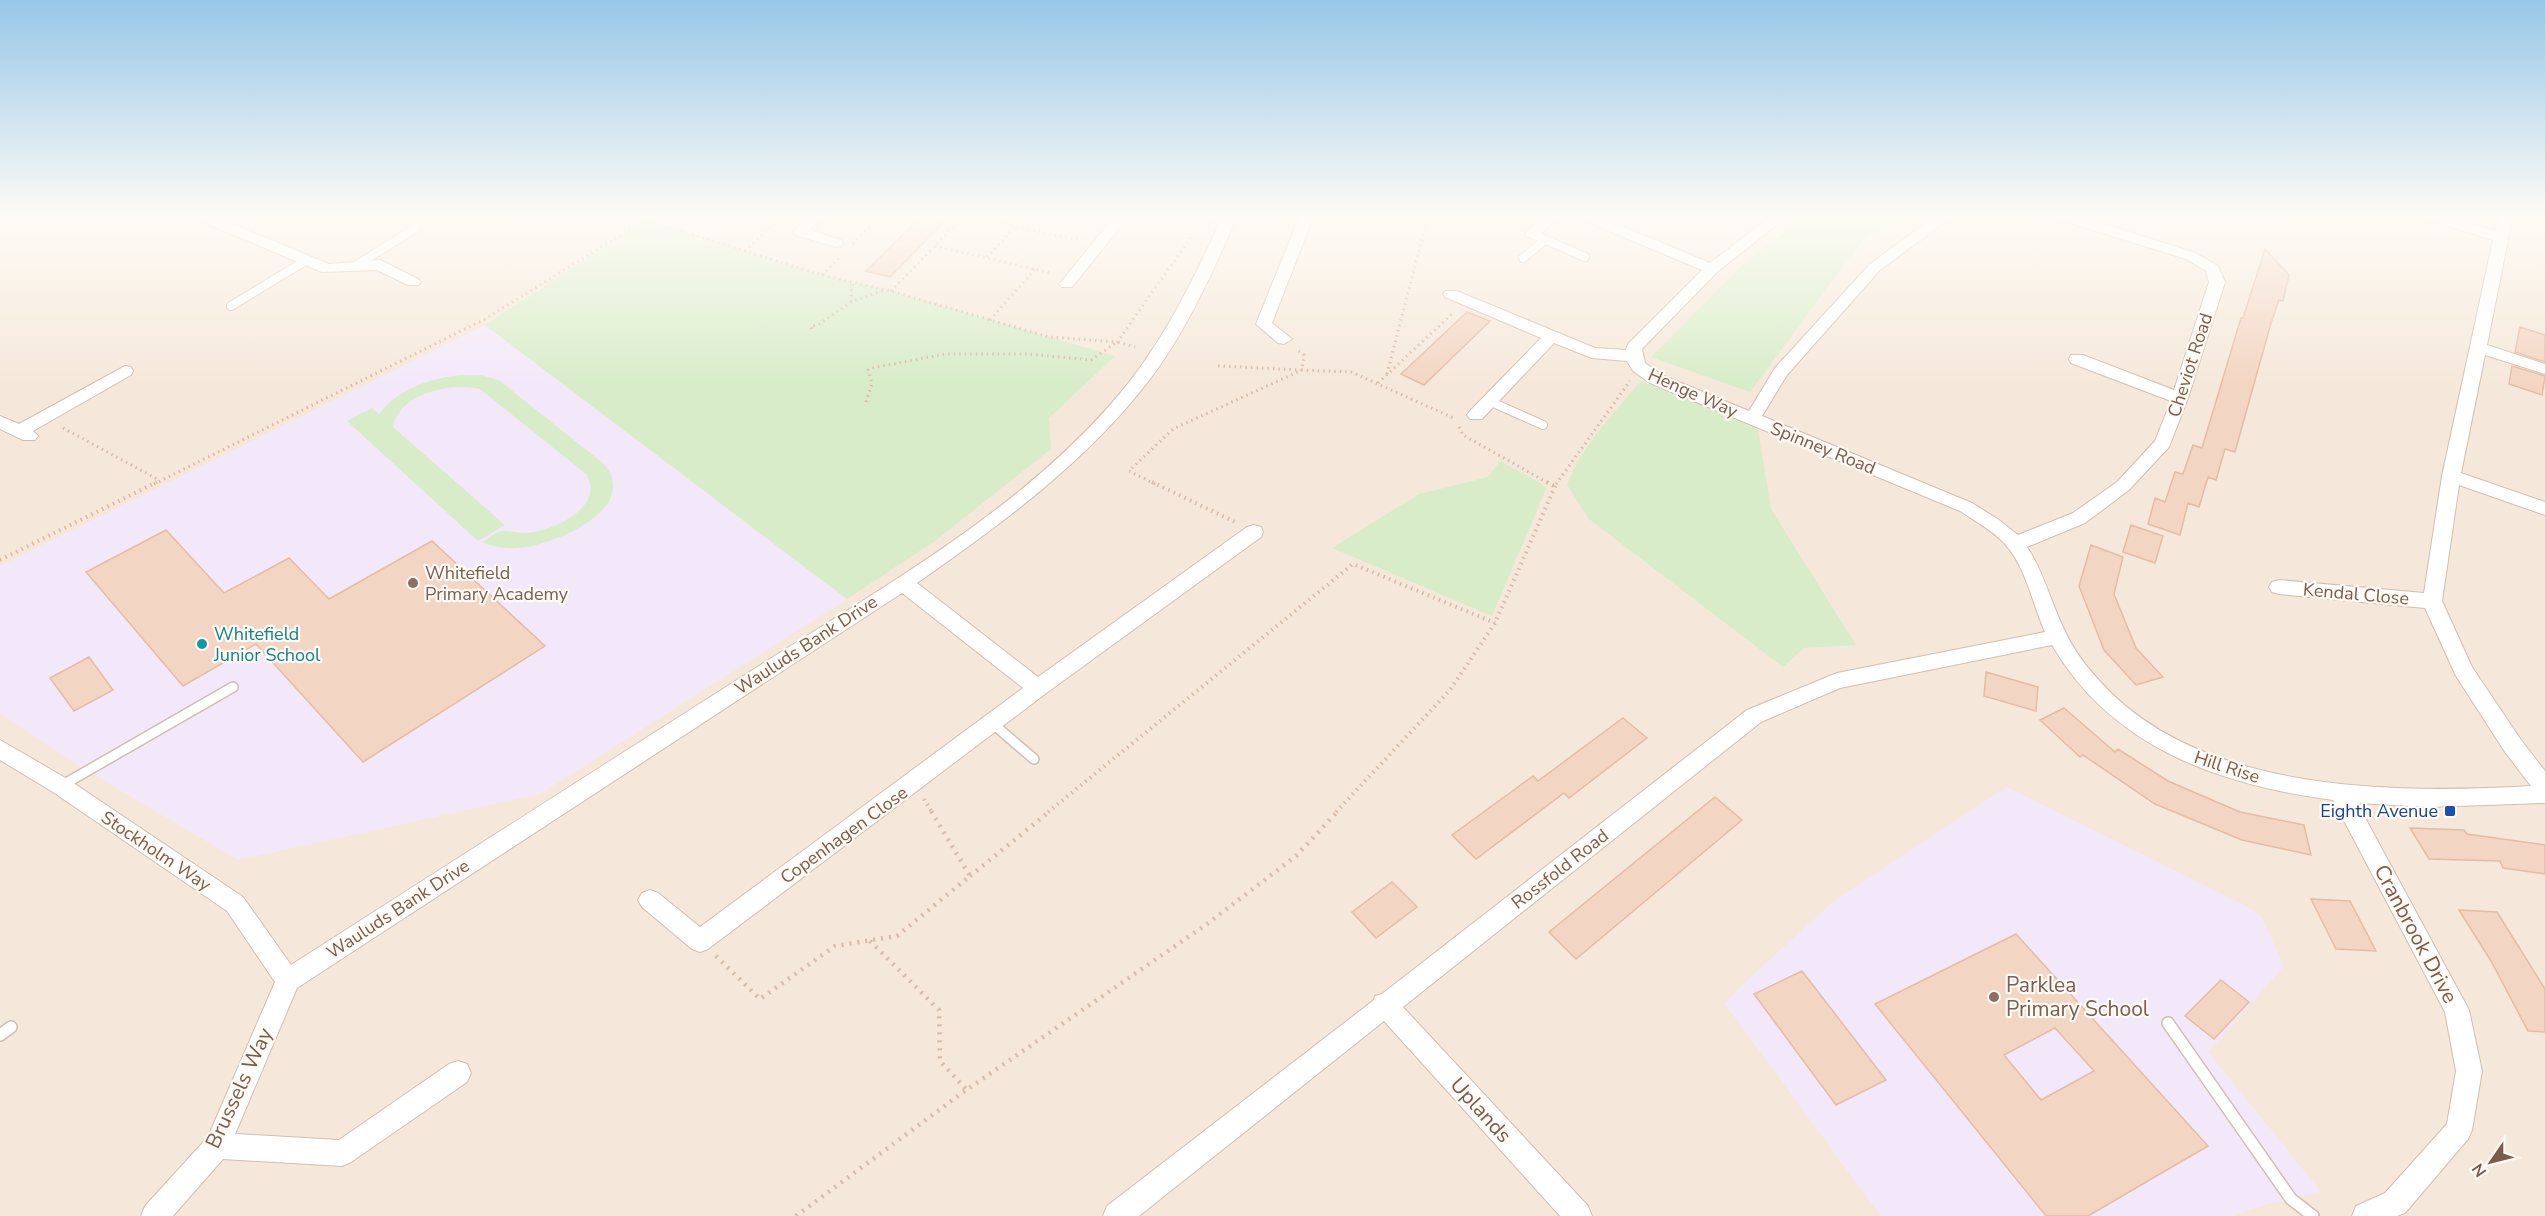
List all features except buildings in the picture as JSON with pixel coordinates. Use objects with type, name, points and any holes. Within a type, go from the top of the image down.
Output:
[{"type":"street","points":[[393,272],[413,282]]},
{"type":"street","points":[[1069,281],[1077,272]]},
{"type":"street","name":"Wauluds Bank Drive","points":[[288,980],[903,583],[974,534],[1084,444],[1142,378],[1187,307],[1204,272]]},
{"type":"street","points":[[1284,272],[1263,324],[1284,339]]},
{"type":"street","name":"Henge Way","points":[[1709,272],[1634,348],[1633,356],[1637,368],[1656,379],[1752,419]]},
{"type":"street","name":"Spinney Road","points":[[1871,272],[1781,372],[1752,419],[1966,507],[1999,529],[2015,544]]},
{"type":"street","name":"Cheviot Road","points":[[2015,544],[2079,518],[2123,486],[2163,443],[2180,398],[2217,282],[2214,272]]},
{"type":"street","points":[[2494,272],[2451,476],[2432,601],[2463,670],[2513,746],[2545,787]]},
{"type":"street","points":[[1451,294],[1592,353],[1633,356]]},
{"type":"street","points":[[1476,415],[1551,337]]},
{"type":"street","points":[[2478,348],[2545,369]]},
{"type":"street","points":[[2077,359],[2180,398]]},
{"type":"street","points":[[0,422],[24,434],[44,418],[125,371]]},
{"type":"street","points":[[2451,476],[2545,509]]},
{"type":"street","name":"Copenhagen Close","points":[[700,941],[1038,688],[1254,532]]},
{"type":"street","name":"Hill Rise","points":[[2015,544],[2028,564],[2057,637],[2089,684],[2125,717],[2158,741],[2209,764],[2282,784],[2341,795],[2429,800],[2545,795]]},
{"type":"street","points":[[903,583],[1038,688]]},
{"type":"street","name":"Kendal Close","points":[[2279,587],[2432,601]]},
{"type":"street","name":"Rossfold Road","points":[[1118,1216],[1384,1004],[1539,886],[1754,716],[1837,681],[2057,637]]},
{"type":"street","name":"Stockholm Way","points":[[0,749],[61,786],[235,904],[288,980]]},
{"type":"street","name":"Cranbrook Drive","points":[[2341,795],[2457,1010],[2469,1071],[2459,1130],[2395,1203],[2366,1216]]},
{"type":"street","points":[[650,900],[700,941]]},
{"type":"street","name":"Brussels Way","points":[[155,1216],[217,1146],[288,980]]},
{"type":"street","name":"Uplands","points":[[1384,1004],[1578,1216]]},
{"type":"street","points":[[217,1146],[342,1153],[458,1073]]},
{"type":"lane","points":[[231,306],[287,272]]},
{"type":"lane","points":[[1489,401],[1543,425]]},
{"type":"lane","points":[[61,786],[233,687]]},
{"type":"lane","points":[[992,723],[1034,759]]},
{"type":"lane","points":[[2168,1023],[2291,1199],[2313,1216]]},
{"type":"lane","points":[[0,1035],[11,1027]]},
{"type":"path","points":[[0,560],[485,319],[562,272]]},
{"type":"path","points":[[812,272],[891,291],[1049,337],[1117,342],[1135,347]]},
{"type":"path","points":[[891,291],[910,272]]},
{"type":"path","points":[[990,320],[1033,272]]},
{"type":"path","points":[[1043,272],[1069,281]]},
{"type":"path","points":[[866,402],[872,382],[868,370],[945,354],[1028,354],[1091,360],[1117,342],[1167,272]]},
{"type":"path","points":[[1388,374],[1414,272]]},
{"type":"path","points":[[851,302],[852,282]]},
{"type":"path","points":[[812,329],[811,326],[818,325],[851,302],[886,290]]},
{"type":"path","points":[[1378,383],[1456,310],[1451,294]]},
{"type":"path","points":[[1284,339],[1304,355],[1302,370]]},
{"type":"path","points":[[1218,366],[1351,372],[1455,419],[1476,415]]},
{"type":"path","points":[[1254,532],[1129,471],[1173,429],[1302,370]]},
{"type":"path","points":[[796,1216],[967,1090],[1207,924],[1296,856],[1450,690],[1495,623],[1554,486],[1632,378]]},
{"type":"path","points":[[44,418],[160,481]]},
{"type":"path","points":[[1455,419],[1463,435],[1554,486]]},
{"type":"path","points":[[700,941],[760,999],[836,946],[897,936],[1353,564],[1495,623]]},
{"type":"path","points":[[914,782],[970,876]]},
{"type":"path","points":[[870,940],[939,1010],[940,1061],[967,1090]]},
{"type":"shaded area","points":[[0,272],[2545,272],[2545,1216],[0,1216]]},
{"type":"shaded area","name":"Whitefield Primary Academy","points":[[485,325],[847,599],[540,794],[238,860],[78,765],[0,713],[0,566]]},
{"type":"shaded area","name":"Parklea Primary School","points":[[2007,787],[2244,905],[2261,916],[2284,966],[2208,1052],[2321,1192],[2260,1206],[2233,1216],[1881,1216],[1725,1004],[1737,990],[1835,900]]},
{"type":"green space","points":[[567,272],[812,272],[891,291],[1115,356],[1049,418],[1051,449],[935,541],[847,599],[485,325]]},
{"type":"green space","points":[[1735,272],[1839,272],[1750,392],[1651,357]]},
{"type":"green space","points":[[461,375],[482,375],[500,381],[604,464],[613,480],[611,496],[602,510],[588,522],[570,532],[533,546],[504,548],[482,542],[502,531],[537,532],[562,523],[583,507],[589,497],[590,486],[586,474],[480,389],[455,387],[416,398],[397,415],[393,427],[505,525],[478,541],[347,421],[372,408],[379,414],[405,391],[416,386]]},
{"type":"green space","points":[[1640,381],[1757,425],[1771,509],[1856,645],[1804,648],[1783,667],[1589,519],[1567,485],[1590,443]]},
{"type":"green space","points":[[1500,461],[1547,487],[1492,616],[1332,548],[1419,494],[1488,477]]},
{"type":"place","name":"Whitefield Primary Academy","points":[[413,583]]},
{"type":"place","name":"Whitefield Junior School","points":[[202,644]]},
{"type":"place","name":"Eighth Avenue","points":[[2450,811]]},
{"type":"place","name":"Parklea Primary School","points":[[1994,997]]}]
